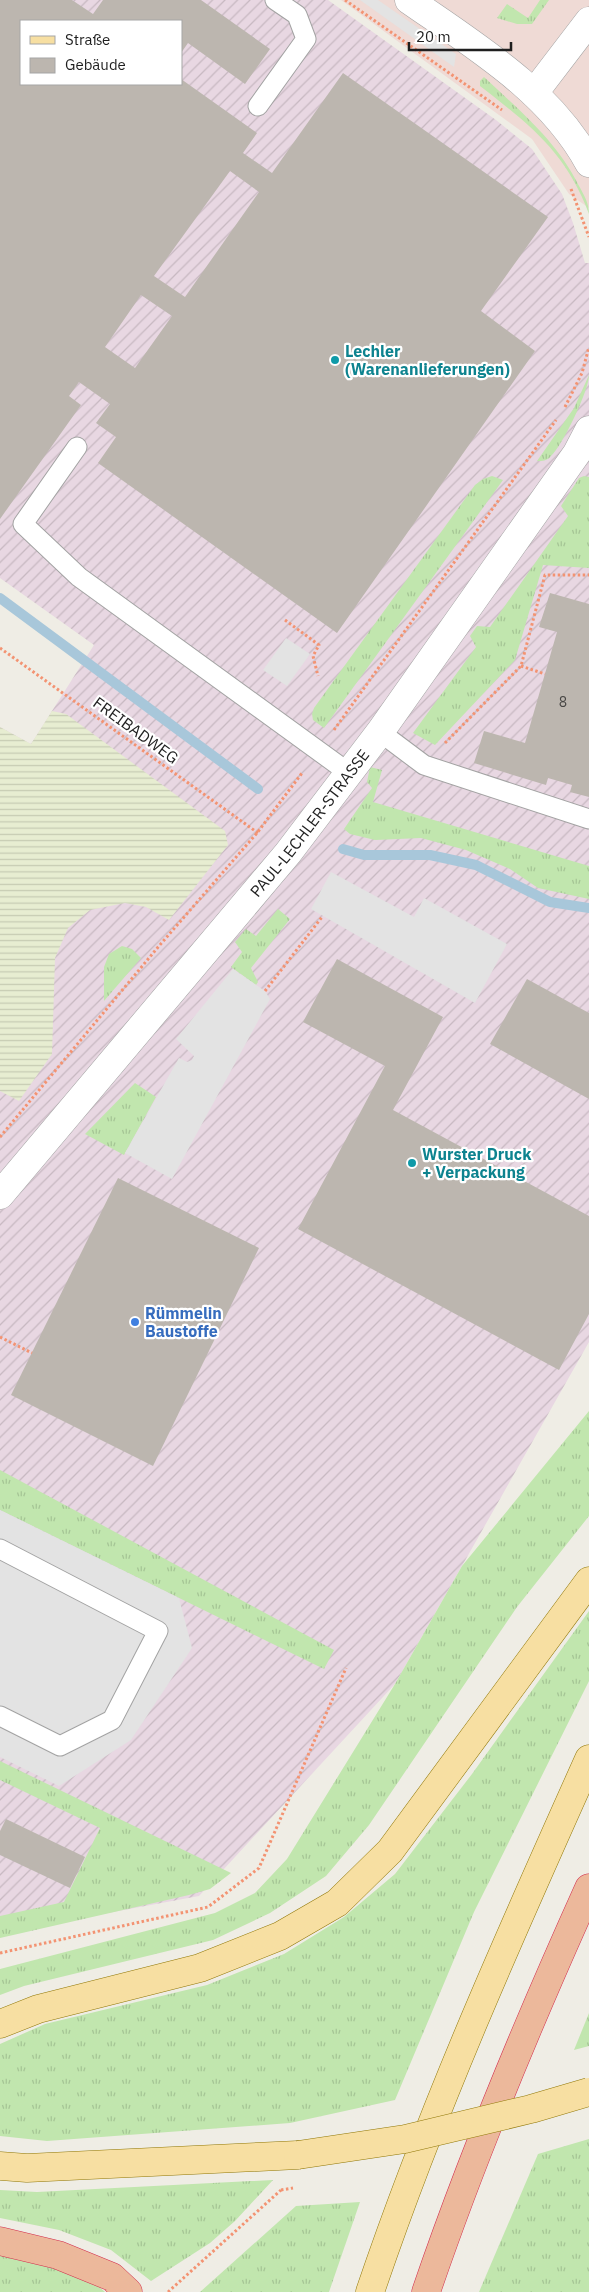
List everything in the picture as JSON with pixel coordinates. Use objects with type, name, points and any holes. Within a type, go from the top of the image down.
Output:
[{"type":"highway","points":[[426,2292],[453,2212],[533,2012],[589,1888]]},
{"type":"highway","points":[[0,2241],[58,2255],[112,2277],[128,2292]]},
{"type":"main road","points":[[0,2024],[38,2009],[200,1968],[280,1936],[336,1903],[390,1851],[589,1581]]},
{"type":"main road","points":[[370,2292],[397,2212],[477,2010],[589,1759]]},
{"type":"main road","points":[[0,2166],[27,2168],[298,2155],[405,2139],[531,2109],[589,2092]]},
{"type":"street","points":[[409,0],[479,49],[534,93],[570,132],[589,163]]},
{"type":"street","points":[[534,93],[589,21]]},
{"type":"street","name":"PAUL-LECHLER-STRASSE","points":[[0,1196],[288,853],[380,732],[585,446]]},
{"type":"lane","points":[[258,106],[306,39],[297,15],[276,0]]},
{"type":"lane","points":[[76,447],[23,524],[79,577],[320,750],[349,773]]},
{"type":"lane","points":[[380,732],[424,765],[589,819]]},
{"type":"lane","points":[[0,1549],[158,1631],[112,1720],[60,1746],[0,1716]]},
{"type":"path","points":[[345,0],[505,113]]},
{"type":"path","points":[[571,188],[589,237]]},
{"type":"path","points":[[0,1138],[159,946],[257,833],[320,750],[566,405],[582,373],[589,347]]},
{"type":"path","points":[[451,738],[521,666],[545,575],[589,575]]},
{"type":"path","points":[[284,620],[319,645],[313,656],[318,676]]},
{"type":"path","name":"FREIBADWEG","points":[[0,648],[257,833]]},
{"type":"path","points":[[521,666],[545,674]]},
{"type":"path","points":[[265,991],[322,917]]},
{"type":"path","points":[[0,1337],[32,1353]]},
{"type":"path","points":[[0,1953],[208,1907],[259,1868],[346,1668]]},
{"type":"path","points":[[168,2292],[281,2190]]},
{"type":"shaded area","points":[[0,0],[328,0],[496,120],[532,149],[562,194],[585,263],[589,263],[589,1342],[395,1684],[199,1896],[0,1933],[0,727],[31,744],[94,645],[0,578]]},
{"type":"shaded area","points":[[341,0],[589,0],[589,208],[569,194],[532,139]]},
{"type":"shaded area","points":[[360,0],[378,0],[456,54],[454,67]]},
{"type":"shaded area","points":[[286,638],[310,654],[287,686],[263,670]]},
{"type":"shaded area","points":[[331,872],[414,917],[424,898],[507,944],[475,1003],[311,909]]},
{"type":"shaded area","points":[[233,969],[265,991],[270,999],[172,1179],[125,1153],[179,1058],[187,1062],[192,1060],[194,1056],[176,1039]]},
{"type":"shaded area","points":[[0,1510],[179,1598],[192,1648],[131,1740],[59,1786],[0,1757]]},
{"type":"green space","points":[[540,0],[549,0],[532,24],[517,24],[497,18],[507,4],[528,18]]},
{"type":"green space","points":[[484,77],[549,140],[570,170],[584,196],[589,214],[580,192],[558,157],[530,127],[480,86],[480,81]]},
{"type":"green space","points":[[589,375],[585,392],[562,441],[549,458],[537,461],[574,408]]},
{"type":"green space","points":[[492,476],[503,480],[324,728],[313,720],[314,708],[475,485],[483,479]]},
{"type":"green space","points":[[589,477],[589,568],[543,565],[515,660],[435,745],[413,733],[476,647],[470,636],[477,626],[490,627],[568,516],[561,506],[579,478]]},
{"type":"green space","points":[[52,711],[66,714],[225,831],[228,845],[169,920],[146,907],[125,903],[90,910],[68,928],[55,958],[52,1054],[19,1101],[0,1091],[0,727],[31,744]]},
{"type":"green space","points":[[370,767],[382,770],[373,802],[589,866],[589,899],[538,888],[510,869],[466,850],[421,838],[375,840],[350,834],[344,829],[372,788],[367,782]]},
{"type":"green space","points":[[278,909],[290,919],[251,968],[258,982],[256,985],[231,967],[242,952],[235,942],[246,929],[256,936]]},
{"type":"green space","points":[[122,946],[132,949],[141,958],[104,1001],[104,967],[109,954]]},
{"type":"green space","points":[[135,1083],[156,1097],[124,1155],[85,1134]]},
{"type":"green space","points":[[589,1411],[589,1516],[517,1607],[369,1825],[326,1876],[270,1913],[213,1940],[24,1986],[0,1995],[0,1969],[215,1913],[255,1893],[287,1859],[395,1684],[462,1566]]},
{"type":"green space","points":[[0,1470],[334,1650],[324,1669],[0,1510]]},
{"type":"green space","points":[[589,1611],[589,1681],[474,1912],[395,2100],[290,2123],[47,2141],[0,2136],[0,2044],[45,2024],[207,1985],[284,1954],[344,1917],[395,1874],[472,1774]]},
{"type":"green space","points":[[0,1761],[231,1873],[210,1889],[189,1895],[0,1938],[0,1916],[64,1902],[100,1828],[0,1780]]},
{"type":"green space","points":[[589,2013],[589,2046],[574,2050]]},
{"type":"green space","points":[[589,2139],[589,2292],[479,2292],[538,2154]]},
{"type":"green space","points":[[273,2180],[235,2221],[210,2243],[151,2281],[111,2250],[59,2230],[0,2218],[0,2190],[37,2192]]},
{"type":"green space","points":[[360,2202],[329,2292],[200,2292],[296,2206]]},
{"type":"green space","points":[[0,2253],[87,2276],[105,2292],[0,2292]]},
{"type":"building","name":"Lechler (Warenanlieferungen)","points":[[0,0],[72,0],[93,14],[103,0],[201,0],[270,49],[245,84],[188,43],[182,52],[182,20],[20,20],[20,85],[182,85],[182,80],[257,133],[243,153],[272,173],[343,73],[548,217],[481,311],[535,351],[337,633],[98,463],[116,437],[96,423],[110,404],[79,382],[69,396],[81,405],[0,519]],"holes":[[[230,171],[259,192],[185,297],[154,276]],[[141,295],[172,316],[135,368],[105,347]]]},
{"type":"building","points":[[550,593],[589,604],[589,797],[570,792],[572,785],[548,778],[546,785],[474,763],[484,731],[525,743],[557,632],[539,627]]},
{"type":"building","name":"Wurster Druck + Verpackung","points":[[337,959],[443,1017],[393,1110],[589,1216],[589,1314],[559,1370],[298,1229],[385,1066],[303,1022]]},
{"type":"building","points":[[527,979],[589,1013],[589,1099],[490,1044]]},
{"type":"building","name":"Rümmelin Baustoffe","points":[[118,1178],[259,1248],[153,1466],[11,1395]]},
{"type":"building","points":[[6,1819],[85,1857],[70,1888],[0,1855],[0,1831]]},
{"type":"waterway","points":[[0,598],[258,789]]},
{"type":"waterway","points":[[343,849],[364,855],[430,855],[476,865],[550,902],[589,908]]},
{"type":"place","name":"Lechler (Warenanlieferungen)","points":[[335,360]]},
{"type":"place","name":"Wurster Druck + Verpackung","points":[[412,1163]]},
{"type":"place","name":"Rümmelin Baustoffe","points":[[135,1322]]}]
